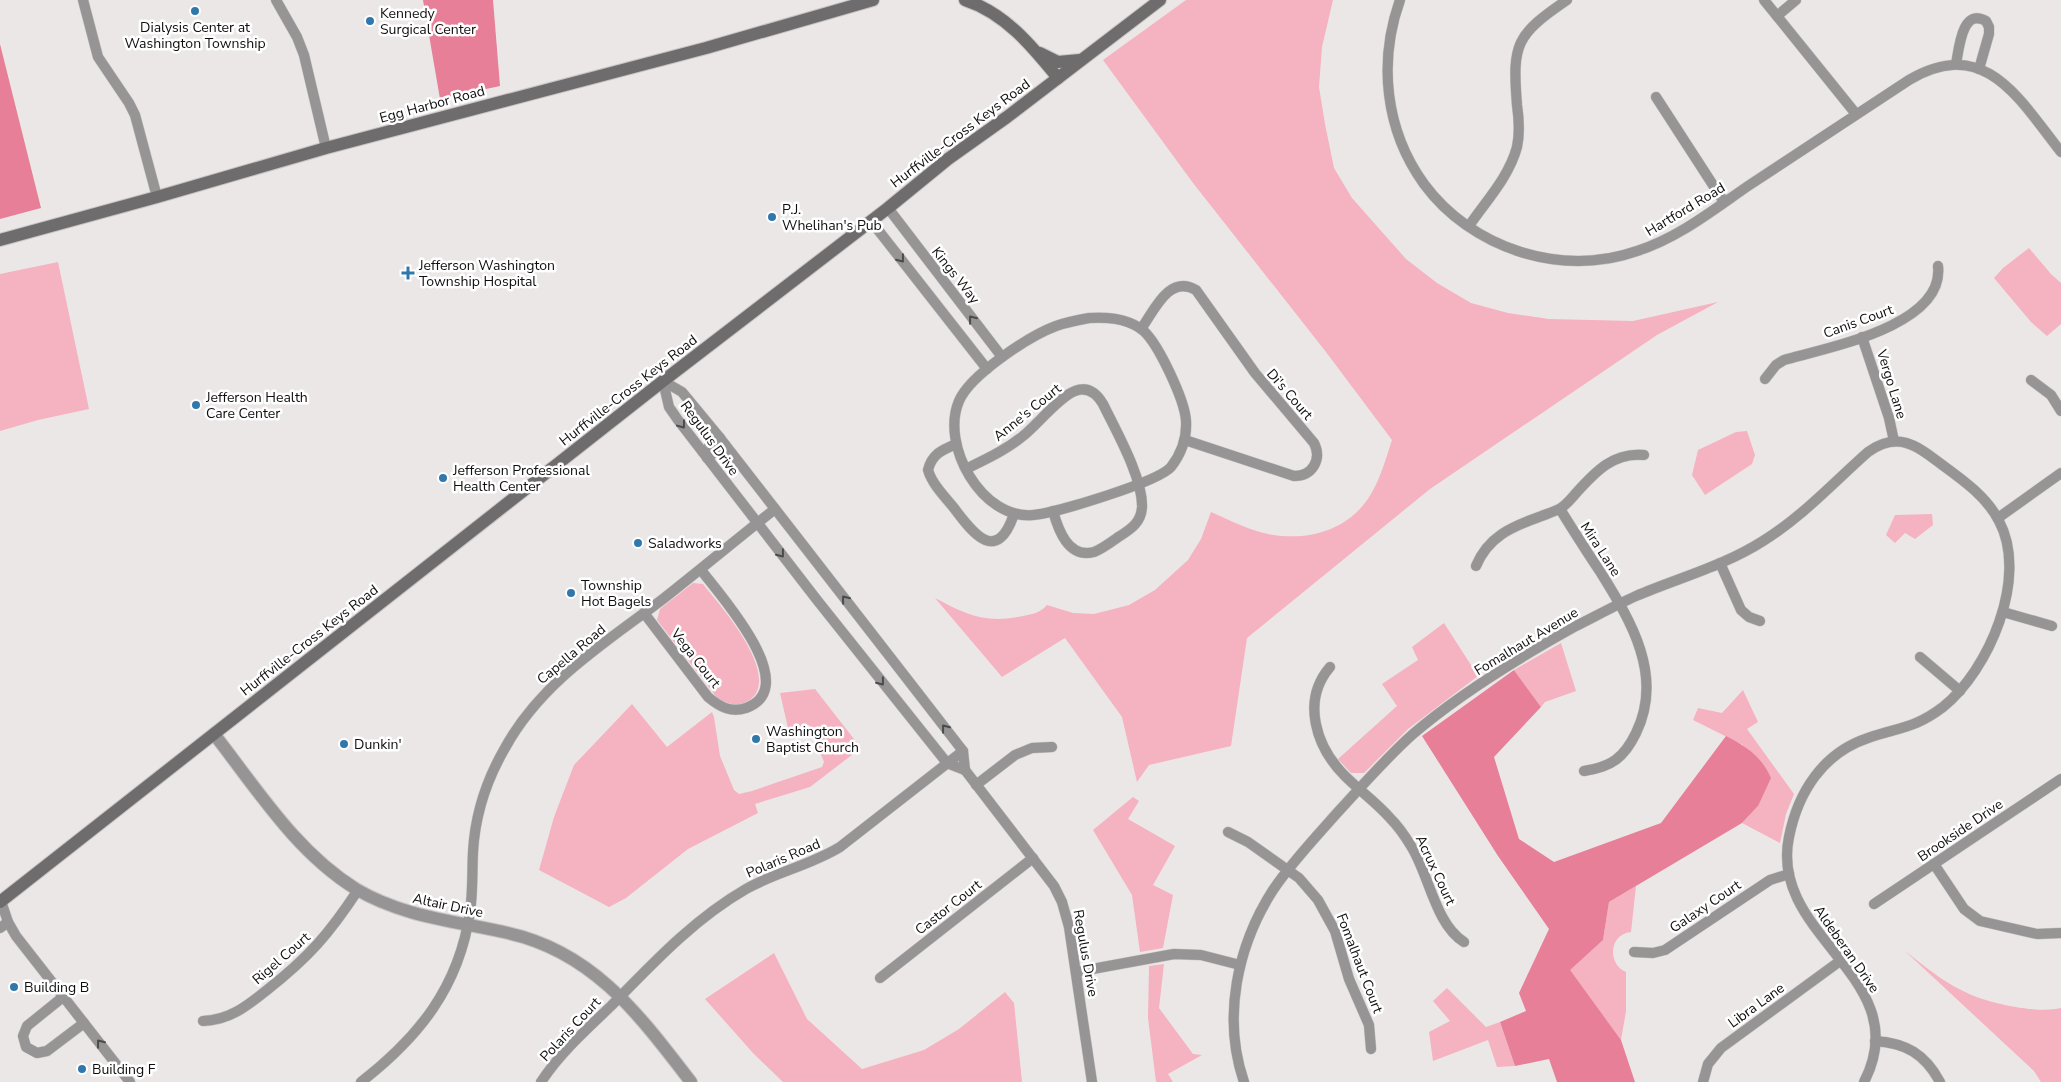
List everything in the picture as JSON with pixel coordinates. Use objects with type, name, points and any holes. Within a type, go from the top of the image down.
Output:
[{"type":"main road","name":"Egg Harbor Road","points":[[0,240],[326,148],[706,48],[873,0]]},
{"type":"main road","points":[[965,0],[996,15],[1042,55],[1058,62],[1082,60]]},
{"type":"main road","name":"Hurffville-Cross Keys Road","points":[[1,901],[663,381],[888,208],[948,159],[1007,117],[1160,0]]},
{"type":"main road","points":[[1029,44],[1058,78]]},
{"type":"street","points":[[83,0],[98,57],[130,103],[135,115],[157,197]]},
{"type":"street","points":[[276,0],[297,37],[304,55],[326,148]]},
{"type":"street","name":"Hartford Road","points":[[1400,0],[1391,29],[1387,65],[1391,110],[1408,158],[1426,186],[1445,208],[1469,226],[1496,242],[1521,252],[1560,260],[1588,261],[1625,255],[1650,246],[1673,235],[1918,74],[1938,67],[1956,64],[1991,73],[2008,87],[2061,152]]},
{"type":"street","points":[[1469,226],[1507,171],[1517,147],[1519,121],[1515,66],[1521,41],[1532,25],[1567,0]]},
{"type":"street","points":[[1764,0],[1856,114]]},
{"type":"street","points":[[1777,16],[1796,0]]},
{"type":"street","points":[[1956,64],[1965,25],[1970,20],[1980,18],[1986,21],[1989,30],[1980,69]]},
{"type":"street","points":[[1656,98],[1724,202]]},
{"type":"street","name":"Kings Way","points":[[888,208],[1002,358]]},
{"type":"street","points":[[872,220],[987,370]]},
{"type":"street","name":"Canis Court","points":[[1765,379],[1776,365],[1784,360],[1862,337],[1903,319],[1923,304],[1936,283],[1939,274],[1938,266]]},
{"type":"street","name":"Di's Court","points":[[1141,329],[1172,289],[1186,286],[1196,290],[1255,374],[1314,443],[1318,457],[1316,464],[1308,474],[1294,476],[1185,440]]},
{"type":"street","points":[[1111,318],[1141,329],[1159,352],[1182,405],[1186,422],[1185,440],[1179,455],[1170,468],[1138,485],[1053,511],[1031,515],[1014,514],[998,507],[985,497],[966,469],[956,444],[953,428],[959,399],[970,384],[1002,358],[1038,334],[1055,326],[1072,321],[1111,318]]},
{"type":"street","name":"Vergo Lane","points":[[1862,337],[1889,418],[1894,441]]},
{"type":"street","points":[[2031,380],[2051,396],[2061,411]]},
{"type":"street","name":"Regulus Drive","points":[[663,381],[682,392],[722,441],[963,751]]},
{"type":"street","name":"Regulus Drive","points":[[663,381],[670,407],[705,455],[947,763]]},
{"type":"street","name":"Anne's Court","points":[[966,469],[1016,442],[1074,391],[1086,390],[1095,394],[1103,404],[1128,457],[1138,485],[1142,509],[1138,522],[1130,530],[1096,551],[1090,552],[1077,550],[1066,542],[1058,527],[1053,511]]},
{"type":"street","points":[[705,455],[722,441]]},
{"type":"street","points":[[1894,441],[1921,449],[1957,475],[1981,497],[1998,518],[2061,473]]},
{"type":"street","name":"Fomalhaut Avenue","points":[[1244,1082],[1238,1063],[1234,1033],[1234,1002],[1240,965],[1258,920],[1273,891],[1288,871],[1360,789],[1412,736],[1484,681],[1550,641],[1620,604],[1747,551],[1776,532],[1876,446],[1894,441]]},
{"type":"street","points":[[956,444],[938,452],[933,457],[928,470],[934,483],[972,532],[985,540],[996,540],[1008,532],[1014,514]]},
{"type":"street","points":[[1476,566],[1483,551],[1497,536],[1509,528],[1560,509],[1607,463],[1632,454],[1644,455]]},
{"type":"street","name":"Capella Road","points":[[361,1082],[393,1056],[413,1036],[428,1016],[448,982],[464,941],[470,911],[474,841],[479,814],[491,777],[506,745],[529,712],[556,682],[578,663],[701,570],[775,509]]},
{"type":"street","name":"Mira Lane","points":[[1560,509],[1620,604],[1634,630],[1643,656],[1647,682],[1642,718],[1632,741],[1618,759],[1609,766],[1584,771]]},
{"type":"street","name":"Aldeberan Drive","points":[[1864,1082],[1873,1058],[1874,1041],[1874,1025],[1868,999],[1802,910],[1789,874],[1787,848],[1793,821],[1803,793],[1831,758],[1853,744],[1918,723],[1945,705],[1960,691],[1987,648],[2003,612],[2009,586],[2009,559],[2006,538],[1998,518]]},
{"type":"street","points":[[1720,563],[1741,610],[1749,617],[1760,621]]},
{"type":"street","name":"Vega Court","points":[[644,613],[708,697],[718,706],[729,710],[740,710],[757,702],[764,691],[766,682],[766,672],[757,650],[743,625],[701,570]]},
{"type":"street","points":[[2003,612],[2052,626]]},
{"type":"street","points":[[1920,657],[1960,691]]},
{"type":"street","name":"Acrux Court","points":[[1330,666],[1318,682],[1314,707],[1314,720],[1322,744],[1336,765],[1390,818],[1405,837],[1418,860],[1450,930],[1464,942]]},
{"type":"street","name":"Altair Drive","points":[[214,734],[304,848],[328,870],[358,890],[407,912],[517,935],[551,947],[590,970],[620,996],[637,1014],[691,1082]]},
{"type":"street","points":[[976,785],[1015,755],[1032,748],[1052,747]]},
{"type":"street","points":[[947,763],[965,770],[963,751]]},
{"type":"street","name":"Polaris Road","points":[[620,996],[676,942],[713,910],[756,884],[822,858],[840,847],[963,751]]},
{"type":"street","name":"Regulus Drive","points":[[965,770],[1049,878],[1062,902],[1069,927],[1092,1082]]},
{"type":"street","name":"Brookside Drive","points":[[1874,904],[2061,779]]},
{"type":"street","name":"Fomalhaut Court","points":[[1228,832],[1248,842],[1313,892],[1329,918],[1340,945],[1349,979],[1368,1025],[1371,1049]]},
{"type":"street","name":"Castor Court","points":[[880,978],[1033,858]]},
{"type":"street","points":[[1934,864],[1964,909],[1980,921],[2036,934],[2052,935],[2061,933]]},
{"type":"street","name":"Galaxy Court","points":[[1634,952],[1653,953],[1664,950],[1770,880],[1789,874]]},
{"type":"street","name":"Rigel Court","points":[[203,1021],[225,1018],[241,1011],[294,969],[325,938],[358,890]]},
{"type":"street","points":[[1,901],[4,925],[16,936],[130,1082]]},
{"type":"street","points":[[1076,972],[1174,954],[1201,955],[1240,965]]},
{"type":"street","name":"Libra Lane","points":[[1703,1082],[1708,1064],[1721,1048],[1840,961]]},
{"type":"street","name":"Polaris Court","points":[[542,1082],[560,1057],[620,996]]},
{"type":"street","points":[[64,997],[27,1026],[23,1036],[26,1047],[36,1053],[47,1052],[84,1023]]},
{"type":"street","points":[[1874,1041],[1894,1042],[1914,1052],[1932,1069],[1940,1082]]},
{"type":"shaded area","points":[[423,0],[493,0],[500,86],[440,99]]},
{"type":"shaded area","points":[[1186,0],[1333,0],[1322,47],[1319,87],[1334,168],[1352,198],[1406,259],[1437,283],[1471,303],[1508,313],[1549,319],[1633,321],[1718,302],[1657,335],[1430,489],[1247,638],[1231,746],[1149,765],[1137,782],[1122,717],[1065,638],[1002,677],[935,598],[967,613],[998,619],[1033,614],[1042,610],[1047,605],[1073,613],[1094,614],[1129,605],[1155,590],[1188,560],[1201,539],[1211,512],[1254,530],[1283,536],[1313,534],[1340,525],[1352,517],[1375,488],[1392,440],[1326,352],[1193,183],[1103,60]]},
{"type":"shaded area","points":[[0,44],[41,208],[0,219]]},
{"type":"shaded area","points":[[2029,248],[2061,283],[2061,324],[2047,336],[2031,322],[1994,278],[2003,268]]},
{"type":"shaded area","points":[[58,262],[89,409],[38,420],[0,431],[0,274]]},
{"type":"shaded area","points":[[1747,431],[1755,455],[1752,464],[1705,495],[1692,475],[1698,450],[1736,432]]},
{"type":"shaded area","points":[[1932,514],[1933,525],[1915,539],[1905,533],[1895,543],[1886,535],[1895,515]]},
{"type":"shaded area","points":[[693,583],[703,584],[736,626],[755,661],[759,677],[757,691],[744,703],[733,704],[718,699],[657,620],[660,609]]},
{"type":"shaded area","points":[[1444,623],[1478,676],[1408,729],[1364,773],[1351,773],[1338,759],[1397,706],[1382,684],[1418,660],[1412,647]]},
{"type":"shaded area","points":[[1561,643],[1576,691],[1545,702],[1541,707],[1514,670]]},
{"type":"shaded area","points":[[1514,670],[1541,707],[1494,757],[1519,839],[1554,862],[1661,823],[1726,736],[1753,753],[1763,764],[1771,778],[1758,806],[1742,823],[1609,902],[1603,940],[1570,970],[1621,1040],[1635,1082],[1557,1082],[1549,1059],[1515,1066],[1500,1022],[1526,1011],[1519,993],[1549,929],[1498,856],[1422,736]]},
{"type":"shaded area","points":[[815,689],[861,748],[810,787],[755,804],[758,813],[688,849],[626,898],[609,907],[539,870],[554,817],[574,765],[632,704],[667,747],[712,712],[720,756],[734,790],[739,794],[822,767],[824,762],[809,725],[788,728],[780,693]]},
{"type":"shaded area","points":[[1743,690],[1758,722],[1747,729],[1794,794],[1786,814],[1780,843],[1742,823],[1758,806],[1743,745],[1693,720],[1698,708],[1722,713]]},
{"type":"shaded area","points":[[1133,797],[1139,801],[1128,819],[1175,846],[1153,885],[1173,895],[1163,948],[1140,952],[1132,895],[1093,830]]},
{"type":"shaded area","points":[[1636,886],[1631,932],[1618,938],[1613,950],[1616,963],[1626,972],[1626,1011],[1621,1040],[1569,970],[1603,940],[1609,902]]},
{"type":"shaded area","points":[[1905,951],[1940,978],[1984,1000],[2038,1010],[2061,1008],[2061,1082],[2041,1082],[2034,1071]]},
{"type":"shaded area","points":[[774,953],[807,1019],[862,1069],[924,1050],[959,1029],[1005,992],[1014,1003],[1022,1082],[783,1082],[753,1053],[705,999]]},
{"type":"shaded area","points":[[1164,964],[1159,1008],[1193,1054],[1202,1055],[1168,1074],[1173,1082],[1156,1082],[1148,1018],[1149,966]]},
{"type":"shaded area","points":[[1447,988],[1486,1027],[1500,1022],[1515,1066],[1497,1067],[1488,1040],[1433,1061],[1429,1032],[1450,1021],[1433,1001]]},
{"type":"place","name":"Dialysis Center at Washington Township","points":[[195,11]]},
{"type":"place","name":"Kennedy Surgical Center","points":[[370,21]]},
{"type":"place","name":"P.J. Whelihan's Pub","points":[[772,217]]},
{"type":"place","name":"Jefferson Washington Township Hospital","points":[[408,273]]},
{"type":"place","name":"Jefferson Health Care Center","points":[[196,405]]},
{"type":"place","name":"Jefferson Professional Health Center","points":[[443,478]]},
{"type":"place","name":"Saladworks","points":[[638,543]]},
{"type":"place","name":"Township Hot Bagels","points":[[571,593]]},
{"type":"place","name":"Washington Baptist Church","points":[[756,739]]},
{"type":"place","name":"Dunkin'","points":[[344,744]]},
{"type":"place","name":"Building B","points":[[14,987]]},
{"type":"place","name":"Building F","points":[[82,1069]]}]
